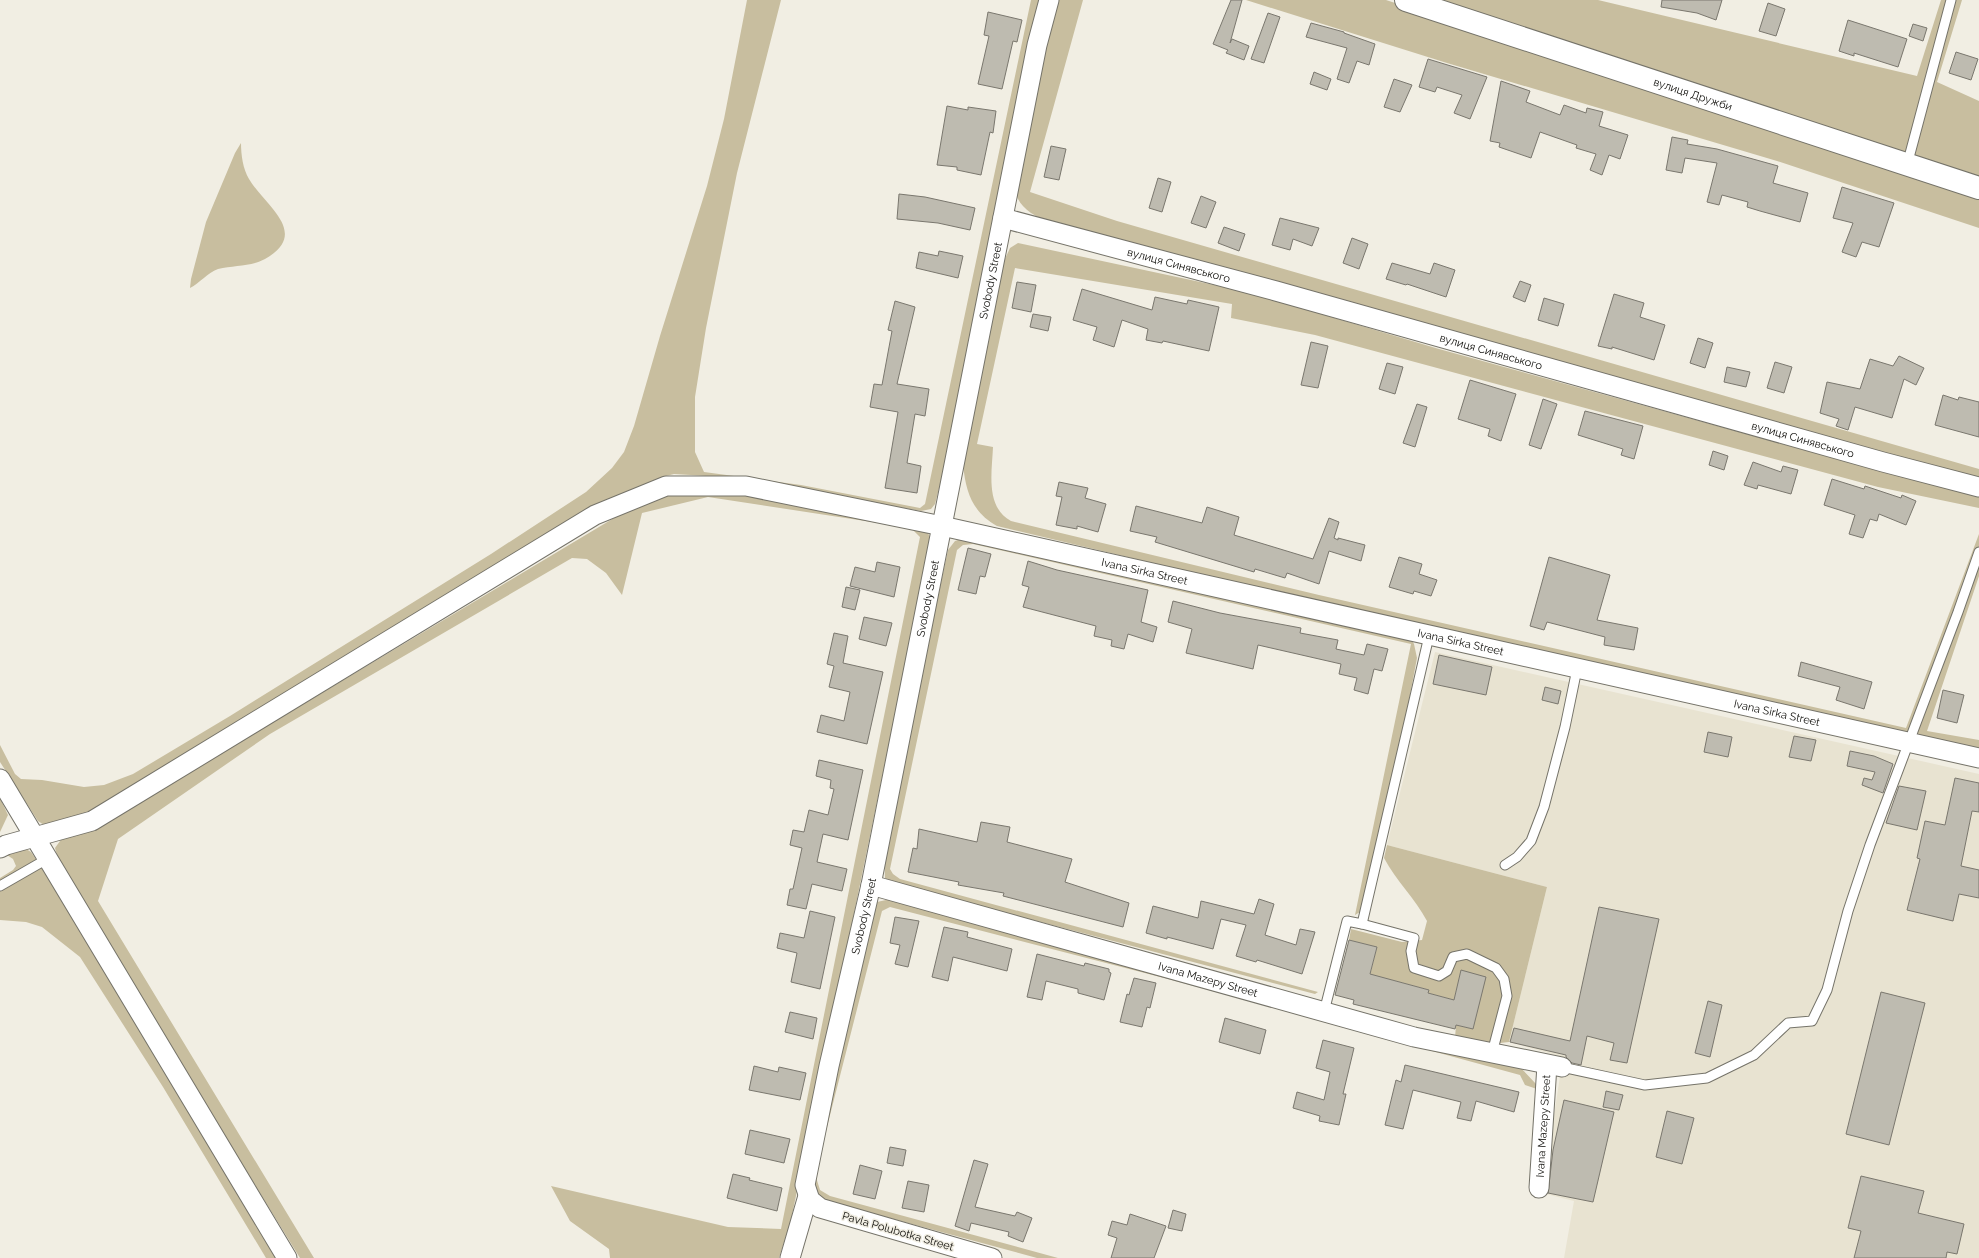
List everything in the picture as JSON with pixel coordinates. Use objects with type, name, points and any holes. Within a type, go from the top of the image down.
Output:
[{"type":"street","name":"Svobody Street","points":[[808,1196],[804,1185],[805,1176],[872,885],[1037,45],[1049,0]]},
{"type":"street","name":"вулиця Дружби","points":[[1406,0],[1979,188]]},
{"type":"street","name":"вулиця Синявського","points":[[1003,218],[1276,291],[1883,462],[1979,487]]},
{"type":"street","name":"Ivana Sirka Street","points":[[0,848],[92,821],[595,515],[666,486],[746,486],[942,526],[1979,758]]},
{"type":"street","points":[[0,779],[287,1258]]},
{"type":"street","name":"Ivana Mazepy Street","points":[[872,885],[1414,1037],[1555,1066],[1539,1188]]},
{"type":"street","points":[[790,1258],[808,1196]]},
{"type":"street","name":"Pavla Polubotka Street","points":[[808,1196],[814,1204],[826,1211],[992,1258]]},
{"type":"lane","points":[[1907,165],[1951,0]]},
{"type":"lane","points":[[1555,1066],[1645,1085],[1707,1078],[1754,1055],[1788,1023],[1812,1021],[1827,990],[1848,912],[1870,845],[1979,552]]},
{"type":"lane","points":[[1362,924],[1429,636]]},
{"type":"lane","points":[[1505,865],[1517,857],[1531,841],[1544,807],[1565,727],[1577,669]]},
{"type":"lane","points":[[0,886],[47,859]]},
{"type":"lane","points":[[1324,1012],[1347,921],[1362,924],[1414,938],[1411,952],[1414,968],[1424,972],[1439,976],[1447,972],[1453,957],[1467,954],[1496,968],[1504,979],[1507,996],[1492,1053]]},
{"type":"shaded area","points":[[747,0],[781,0],[737,173],[706,328],[695,397],[695,452],[704,472],[801,485],[920,508],[925,504],[1031,0],[1040,0],[1014,114],[976,315],[943,473],[935,504],[931,509],[921,511],[735,478],[674,474],[662,477],[625,494],[81,816],[44,825],[38,821],[0,762],[0,745],[15,774],[21,779],[42,780],[84,787],[104,785],[133,774],[230,716],[491,554],[586,492],[612,468],[624,452],[634,426],[660,336],[707,186],[724,119]]},
{"type":"shaded area","points":[[1058,0],[1083,0],[1030,192],[1117,221],[1979,469],[1979,478],[1962,475],[1043,220],[1029,212],[1022,205],[1015,190],[1043,59]]},
{"type":"shaded area","points":[[1246,0],[1386,0],[1979,195],[1979,228],[1777,161],[1447,63]]},
{"type":"shaded area","points":[[1439,0],[1598,0],[1917,76],[1941,0],[1962,0],[1937,82],[1979,101],[1979,179],[1754,102]]},
{"type":"shaded area","points":[[241,143],[241,152],[245,171],[256,189],[280,219],[284,229],[284,239],[278,249],[265,259],[248,265],[218,269],[190,288],[206,222],[235,153]]},
{"type":"shaded area","points":[[1018,243],[1247,292],[1439,349],[1830,457],[1979,491],[1979,508],[1878,487],[1315,335],[1231,318],[1232,304],[1015,268],[977,444],[993,447],[991,478],[994,498],[997,507],[1003,515],[1011,521],[1319,595],[1906,728],[1979,534],[1979,576],[1927,731],[1979,740],[1979,751],[1224,580],[997,526],[988,520],[976,508],[968,492],[963,465],[1004,261],[1010,248]]},
{"type":"shaded area","points":[[740,492],[921,526],[928,533],[931,539],[791,1220],[779,1258],[610,1258],[609,1249],[570,1221],[551,1186],[728,1227],[781,1229],[920,537],[911,528],[708,497],[642,513],[622,595],[606,573],[587,559],[572,558],[270,734],[118,839],[98,901],[314,1258],[300,1258],[97,929],[59,862],[55,848],[65,834],[133,806],[619,515],[660,494]]},
{"type":"shaded area","points":[[964,538],[1412,640],[1417,658],[1404,727],[1360,912],[1355,915],[1411,644],[973,544],[963,545],[957,550],[890,869],[893,874],[900,879],[1318,992],[1315,994],[892,883],[885,878],[884,848],[948,550],[955,541]]},
{"type":"shaded area","points":[[1435,652],[1979,774],[1979,1258],[1564,1258],[1574,1201],[1542,1193],[1563,1057],[1509,1042],[1547,887],[1387,845]]},
{"type":"shaded area","points":[[0,798],[8,815],[0,832]]},
{"type":"shaded area","points":[[1387,845],[1547,887],[1509,1042],[1482,1045],[1455,1038],[1456,1025],[1473,1029],[1485,977],[1461,971],[1454,1000],[1428,993],[1429,990],[1392,980],[1369,979],[1377,947],[1349,940],[1351,929],[1402,942],[1422,940],[1427,921],[1384,858]]},
{"type":"shaded area","points":[[23,847],[31,852],[114,976],[284,1258],[266,1258],[163,1087],[80,957],[42,927],[26,922],[0,920],[0,878],[13,870],[16,866],[13,859],[7,855]]},
{"type":"shaded area","points":[[895,898],[1521,1068],[1536,1084],[1537,1089],[1525,1085],[1520,1075],[1168,979],[890,907],[882,911],[815,1174],[820,1190],[830,1196],[1058,1258],[1037,1258],[823,1200],[818,1196],[812,1181],[873,907],[877,902]]},
{"type":"building","points":[[1231,0],[1242,0],[1230,43],[1232,39],[1249,46],[1244,60],[1226,53],[1228,50],[1213,44]]},
{"type":"building","points":[[1662,0],[1722,0],[1716,20],[1697,13],[1661,7]]},
{"type":"building","points":[[1768,3],[1785,9],[1776,36],[1759,31]]},
{"type":"building","points":[[988,12],[1022,20],[1017,42],[1013,41],[1002,89],[978,84],[989,36],[984,35]]},
{"type":"building","points":[[1268,13],[1280,17],[1264,63],[1251,59]]},
{"type":"building","points":[[1848,20],[1907,39],[1898,67],[1854,53],[1854,56],[1839,51]]},
{"type":"building","points":[[1311,23],[1344,32],[1375,44],[1369,65],[1357,61],[1349,83],[1337,79],[1347,48],[1306,37]]},
{"type":"building","points":[[1913,24],[1927,28],[1923,41],[1909,36]]},
{"type":"building","points":[[1956,52],[1978,59],[1971,80],[1949,73]]},
{"type":"building","points":[[1428,59],[1487,77],[1470,119],[1454,113],[1462,95],[1437,87],[1435,92],[1419,87]]},
{"type":"building","points":[[1314,72],[1331,79],[1327,90],[1310,84]]},
{"type":"building","points":[[1394,79],[1412,85],[1400,112],[1384,107]]},
{"type":"building","points":[[1501,81],[1530,91],[1526,102],[1560,115],[1564,105],[1586,113],[1587,108],[1603,112],[1599,126],[1628,135],[1620,159],[1609,155],[1602,175],[1590,170],[1596,154],[1576,148],[1577,145],[1540,132],[1531,158],[1499,147],[1500,143],[1490,141]]},
{"type":"building","points":[[947,106],[968,110],[968,107],[996,111],[993,133],[990,132],[981,175],[957,170],[957,167],[937,165]]},
{"type":"building","points":[[1672,137],[1688,140],[1687,144],[1717,149],[1778,166],[1773,183],[1808,193],[1800,222],[1747,207],[1748,202],[1722,195],[1719,205],[1707,202],[1717,163],[1685,158],[1682,173],[1666,170]]},
{"type":"building","points":[[1051,146],[1066,149],[1059,180],[1044,177]]},
{"type":"building","points":[[1158,178],[1171,182],[1162,212],[1149,208]]},
{"type":"building","points":[[1842,187],[1894,203],[1879,247],[1862,242],[1856,257],[1842,252],[1853,223],[1833,218]]},
{"type":"building","points":[[899,194],[925,197],[975,208],[970,230],[938,223],[897,219]]},
{"type":"building","points":[[1201,196],[1216,202],[1206,228],[1191,223]]},
{"type":"building","points":[[1280,218],[1319,228],[1312,246],[1293,239],[1290,250],[1272,245]]},
{"type":"building","points":[[1224,227],[1245,234],[1239,251],[1218,243]]},
{"type":"building","points":[[1352,238],[1368,244],[1359,269],[1343,263]]},
{"type":"building","points":[[939,251],[963,256],[958,278],[916,268],[919,252],[938,256]]},
{"type":"building","points":[[1392,263],[1430,274],[1434,263],[1455,270],[1446,297],[1407,284],[1406,285],[1386,279]]},
{"type":"building","points":[[1520,281],[1531,285],[1525,302],[1513,297]]},
{"type":"building","points":[[1017,282],[1036,285],[1031,312],[1012,308]]},
{"type":"building","points":[[1082,289],[1152,310],[1155,297],[1187,304],[1188,300],[1219,307],[1209,351],[1163,341],[1162,343],[1146,340],[1148,329],[1122,320],[1114,347],[1093,340],[1097,327],[1073,320]]},
{"type":"building","points":[[1614,294],[1644,303],[1640,317],[1665,325],[1654,360],[1612,347],[1612,349],[1598,346]]},
{"type":"building","points":[[1544,298],[1564,304],[1558,326],[1538,320]]},
{"type":"building","points":[[895,301],[915,307],[897,384],[929,389],[925,416],[915,414],[907,463],[921,466],[917,493],[885,488],[898,412],[870,407],[874,384],[882,385],[892,331],[888,330]]},
{"type":"building","points":[[1033,314],[1051,317],[1048,331],[1030,327]]},
{"type":"building","points":[[1698,338],[1713,343],[1705,368],[1690,363]]},
{"type":"building","points":[[1311,342],[1328,346],[1318,388],[1301,385]]},
{"type":"building","points":[[1899,356],[1924,368],[1916,385],[1904,379],[1892,418],[1855,407],[1848,430],[1836,426],[1839,419],[1820,413],[1827,382],[1860,389],[1870,359],[1893,366]]},
{"type":"building","points":[[1775,362],[1792,367],[1784,393],[1767,388]]},
{"type":"building","points":[[1387,363],[1403,367],[1395,394],[1379,389]]},
{"type":"building","points":[[1727,367],[1750,372],[1746,387],[1724,382]]},
{"type":"building","points":[[1470,380],[1516,394],[1501,441],[1488,436],[1490,429],[1458,419]]},
{"type":"building","points":[[1943,395],[1958,400],[1959,397],[1979,402],[1979,437],[1935,425]]},
{"type":"building","points":[[1543,399],[1557,404],[1541,449],[1529,445]]},
{"type":"building","points":[[1417,404],[1427,407],[1415,447],[1403,443]]},
{"type":"building","points":[[1585,411],[1643,426],[1634,459],[1621,455],[1623,449],[1578,435]]},
{"type":"building","points":[[1713,451],[1728,456],[1724,470],[1709,465]]},
{"type":"building","points":[[1753,462],[1781,472],[1783,466],[1798,470],[1791,494],[1758,485],[1757,489],[1744,485]]},
{"type":"building","points":[[1832,479],[1864,489],[1865,486],[1901,498],[1902,495],[1916,501],[1906,525],[1879,514],[1877,521],[1870,519],[1863,538],[1849,534],[1855,515],[1824,505]]},
{"type":"building","points":[[1059,482],[1088,488],[1085,498],[1106,504],[1098,532],[1077,526],[1077,529],[1056,525],[1062,497],[1056,496]]},
{"type":"building","points":[[1136,506],[1202,523],[1207,507],[1239,517],[1234,535],[1313,559],[1329,518],[1339,522],[1334,538],[1365,545],[1361,561],[1329,551],[1319,584],[1287,573],[1285,578],[1255,569],[1254,572],[1155,542],[1157,537],[1130,531]]},
{"type":"building","points":[[968,548],[991,554],[985,577],[980,576],[976,594],[958,590]]},
{"type":"building","points":[[1399,557],[1422,564],[1419,574],[1437,580],[1431,596],[1414,591],[1413,594],[1389,587]]},
{"type":"building","points":[[1549,557],[1610,575],[1597,620],[1638,628],[1634,650],[1604,645],[1605,637],[1547,622],[1544,630],[1530,626]]},
{"type":"building","points":[[1028,561],[1057,570],[1148,590],[1141,622],[1157,627],[1153,642],[1128,634],[1124,649],[1111,646],[1112,640],[1094,636],[1096,626],[1023,607],[1029,587],[1022,585]]},
{"type":"building","points":[[877,562],[900,567],[894,597],[850,586],[855,567],[875,572]]},
{"type":"building","points":[[846,587],[860,590],[855,610],[842,607]]},
{"type":"building","points":[[1173,601],[1220,613],[1301,628],[1300,633],[1338,640],[1336,649],[1364,655],[1367,644],[1388,649],[1382,671],[1374,669],[1368,694],[1354,690],[1357,678],[1339,674],[1341,664],[1258,645],[1253,669],[1186,653],[1192,629],[1168,622]]},
{"type":"building","points":[[864,617],[892,623],[886,646],[859,639]]},
{"type":"building","points":[[834,633],[848,636],[843,663],[883,672],[867,744],[817,732],[821,715],[844,721],[850,692],[829,687],[834,666],[827,664]]},
{"type":"building","points":[[1439,655],[1492,667],[1486,695],[1433,684]]},
{"type":"building","points":[[1801,662],[1872,682],[1864,709],[1836,700],[1840,687],[1798,676]]},
{"type":"building","points":[[1545,687],[1561,691],[1558,704],[1542,700]]},
{"type":"building","points":[[1943,690],[1964,695],[1957,723],[1937,718]]},
{"type":"building","points":[[1708,732],[1732,737],[1728,757],[1704,752]]},
{"type":"building","points":[[1794,736],[1816,740],[1811,761],[1789,757]]},
{"type":"building","points":[[1850,751],[1874,756],[1893,764],[1883,793],[1862,785],[1864,778],[1872,780],[1875,772],[1847,766]]},
{"type":"building","points":[[819,760],[863,770],[848,840],[823,834],[817,862],[847,869],[842,891],[812,884],[806,909],[787,905],[790,889],[793,889],[802,848],[790,845],[793,830],[804,832],[809,810],[828,815],[834,789],[830,788],[831,780],[816,776]]},
{"type":"building","points":[[1955,778],[1979,783],[1979,812],[1972,811],[1961,866],[1979,870],[1979,898],[1959,894],[1953,921],[1907,910],[1920,859],[1917,858],[1925,821],[1945,825]]},
{"type":"building","points":[[1899,786],[1926,791],[1917,830],[1886,823]]},
{"type":"building","points":[[981,822],[1010,827],[1007,842],[1072,859],[1065,882],[1129,903],[1123,927],[1003,896],[1004,893],[958,885],[959,882],[908,872],[913,848],[917,849],[919,829],[977,842]]},
{"type":"building","points":[[1259,899],[1274,904],[1265,935],[1296,945],[1300,929],[1315,932],[1302,974],[1257,960],[1256,962],[1236,956],[1246,925],[1221,919],[1213,949],[1146,933],[1153,906],[1198,918],[1201,901],[1254,914]]},
{"type":"building","points":[[1599,907],[1659,919],[1627,1063],[1610,1060],[1614,1043],[1587,1036],[1581,1065],[1572,1063],[1566,1055],[1510,1042],[1514,1028],[1570,1041]]},
{"type":"building","points":[[810,911],[835,917],[820,989],[791,982],[797,953],[777,948],[780,933],[804,938]]},
{"type":"building","points":[[895,917],[919,921],[908,967],[895,964],[900,945],[890,943]]},
{"type":"building","points":[[944,927],[968,932],[967,937],[1012,949],[1007,971],[953,957],[948,981],[932,977]]},
{"type":"building","points":[[1349,940],[1377,947],[1370,974],[1429,990],[1428,993],[1454,1000],[1461,970],[1486,977],[1473,1029],[1456,1025],[1455,1029],[1353,1004],[1354,1000],[1335,995]]},
{"type":"building","points":[[1037,954],[1084,966],[1085,963],[1109,969],[1109,972],[1111,973],[1104,1000],[1078,993],[1078,989],[1046,981],[1042,1000],[1027,997]]},
{"type":"building","points":[[1134,978],[1156,983],[1150,1008],[1147,1007],[1142,1027],[1120,1022],[1127,994],[1129,995]]},
{"type":"building","points":[[1881,992],[1925,1003],[1889,1145],[1846,1134]]},
{"type":"building","points":[[1708,1001],[1722,1005],[1710,1057],[1695,1053]]},
{"type":"building","points":[[790,1012],[817,1018],[813,1039],[785,1032]]},
{"type":"building","points":[[1225,1018],[1266,1030],[1260,1054],[1219,1042]]},
{"type":"building","points":[[1323,1040],[1354,1048],[1343,1094],[1346,1094],[1339,1125],[1319,1121],[1320,1116],[1293,1108],[1297,1092],[1324,1100],[1330,1072],[1316,1068]]},
{"type":"building","points":[[1405,1065],[1519,1092],[1514,1112],[1476,1101],[1471,1121],[1457,1118],[1461,1102],[1413,1090],[1403,1129],[1385,1125],[1396,1080],[1401,1082]]},
{"type":"building","points":[[754,1066],[778,1072],[779,1067],[806,1073],[800,1100],[749,1090]]},
{"type":"building","points":[[1606,1091],[1623,1095],[1619,1110],[1603,1107]]},
{"type":"building","points":[[1564,1100],[1614,1112],[1593,1202],[1548,1193],[1553,1150]]},
{"type":"building","points":[[1667,1111],[1694,1118],[1682,1164],[1656,1157]]},
{"type":"building","points":[[750,1130],[790,1139],[784,1163],[745,1154]]},
{"type":"building","points":[[890,1147],[906,1150],[903,1166],[887,1163]]},
{"type":"building","points":[[974,1160],[988,1164],[975,1207],[1015,1216],[1017,1212],[1032,1218],[1023,1242],[1008,1236],[1009,1232],[971,1223],[969,1231],[955,1226]]},
{"type":"building","points":[[860,1165],[882,1171],[875,1199],[853,1194]]},
{"type":"building","points":[[733,1174],[750,1178],[749,1180],[782,1188],[777,1211],[727,1198]]},
{"type":"building","points":[[1861,1176],[1924,1191],[1918,1213],[1964,1224],[1957,1254],[1947,1252],[1946,1258],[1854,1258],[1861,1231],[1848,1228]]},
{"type":"building","points":[[908,1181],[929,1185],[924,1212],[902,1208]]},
{"type":"building","points":[[1173,1210],[1186,1214],[1182,1231],[1168,1228]]},
{"type":"building","points":[[1130,1214],[1166,1226],[1154,1258],[1111,1258],[1117,1238],[1108,1235],[1112,1221],[1127,1225]]}]
